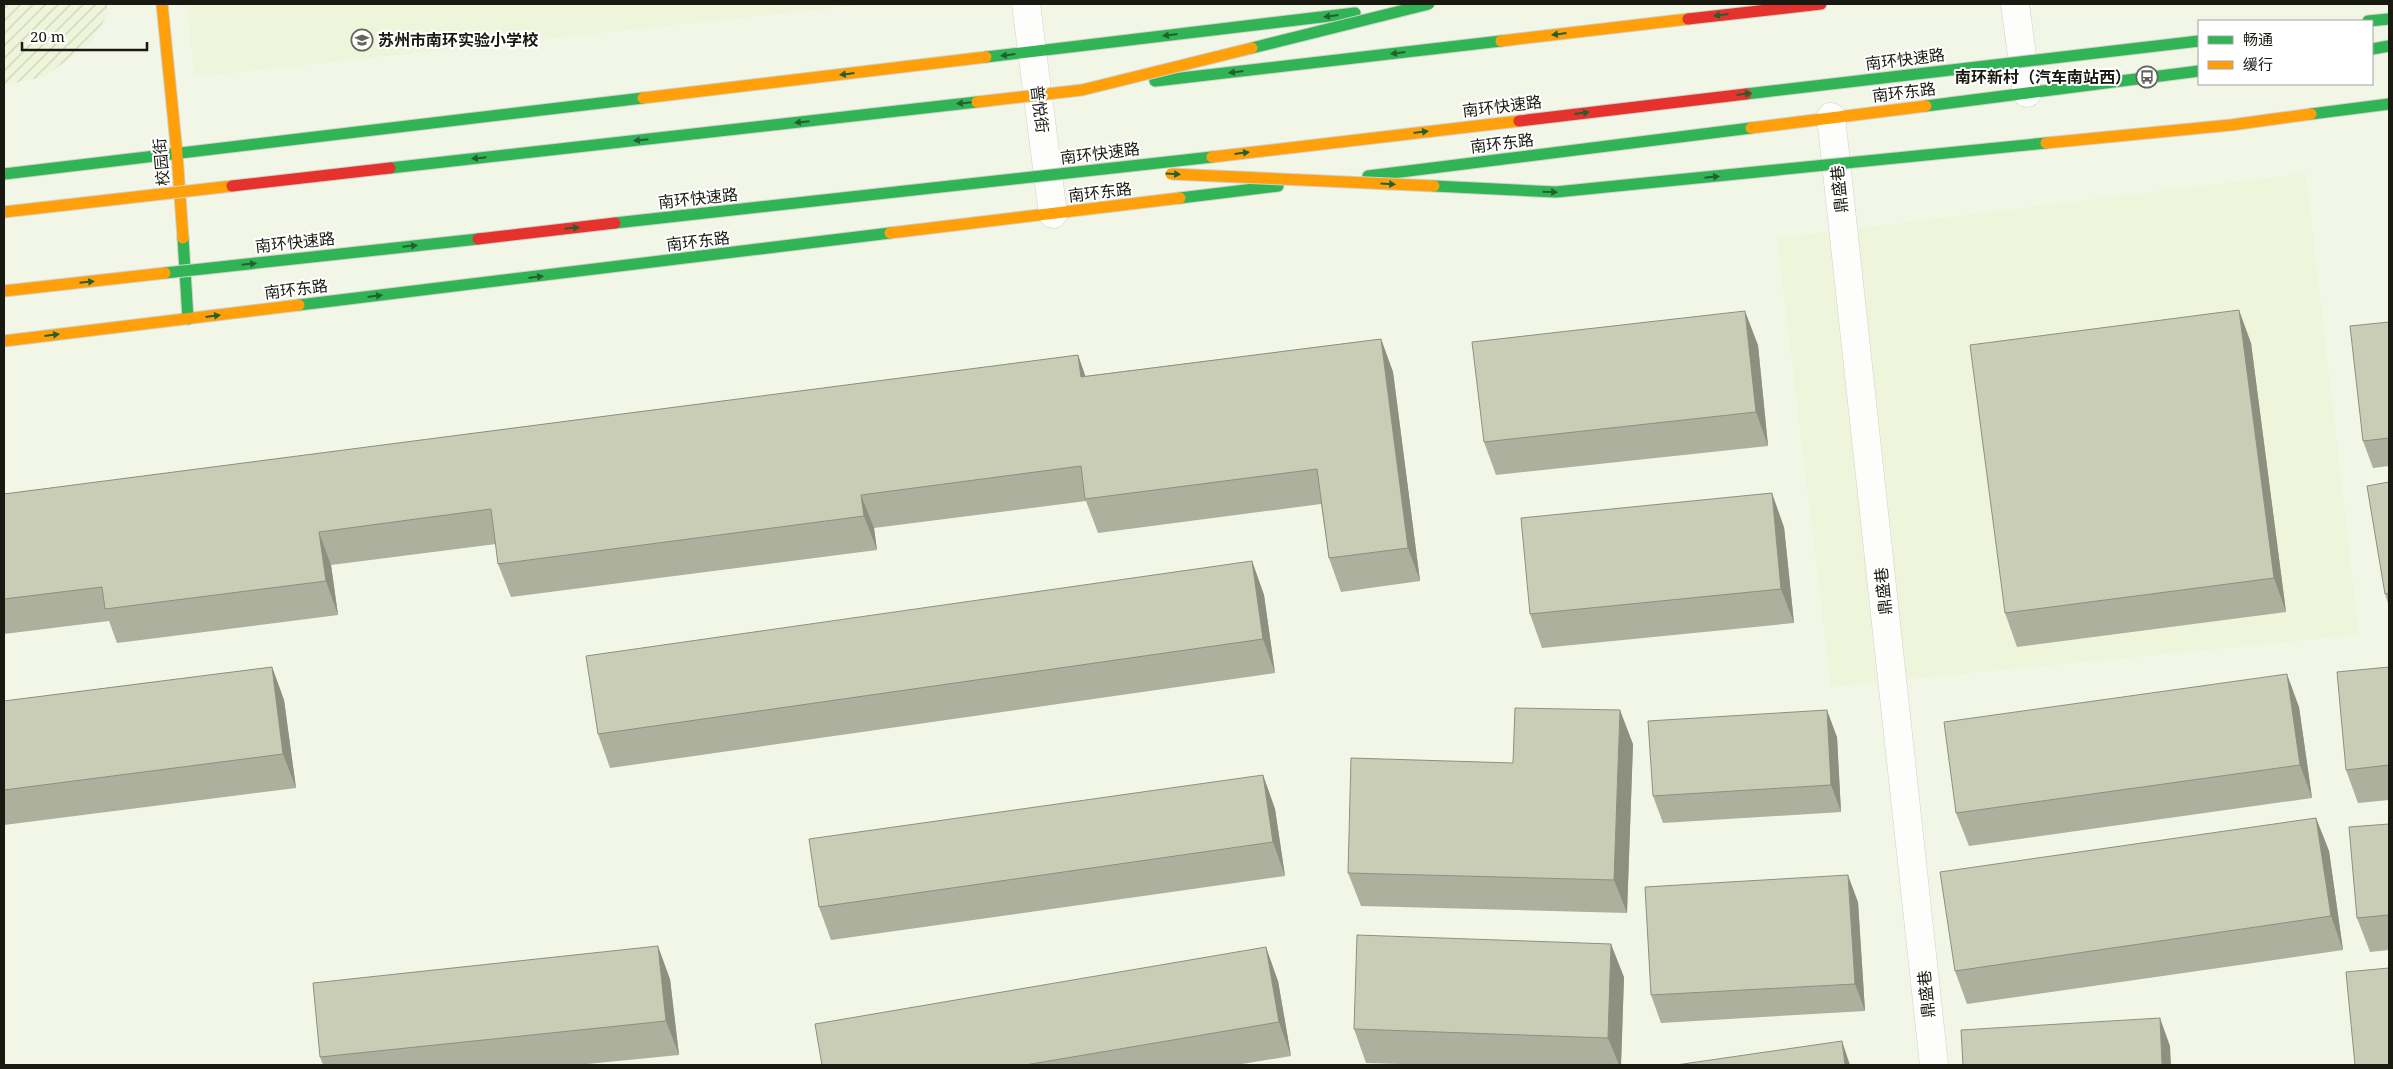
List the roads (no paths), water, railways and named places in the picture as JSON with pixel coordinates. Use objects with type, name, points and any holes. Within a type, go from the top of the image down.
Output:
[{"type":"main road","name":"校园街","points":[[162,4],[177,154],[188,319]]},
{"type":"main road","points":[[4,174],[1430,4]]},
{"type":"main road","points":[[1082,90],[1430,4]]},
{"type":"main road","points":[[4,212],[1821,4]]},
{"type":"main road","points":[[2373,21],[2389,19]]},
{"type":"main road","name":"南环快速路","points":[[4,291],[1089,171],[2198,41]]},
{"type":"main road","name":"南环东路","points":[[4,341],[1054,214],[2198,71]]},
{"type":"main road","points":[[1089,171],[1556,192],[2231,125],[2389,104]]},
{"type":"street","name":"普悦街","points":[[1026,4],[1054,214]]},
{"type":"street","points":[[2016,4],[2027,93]]},
{"type":"street","name":"鼎盛巷","points":[[1831,117],[1934,1065]]},
{"type":"place","name":"苏州市南环实验小学校","points":[[362,40]]},
{"type":"place","name":"南环新村（汽车南站西）","points":[[2147,77]]}]
